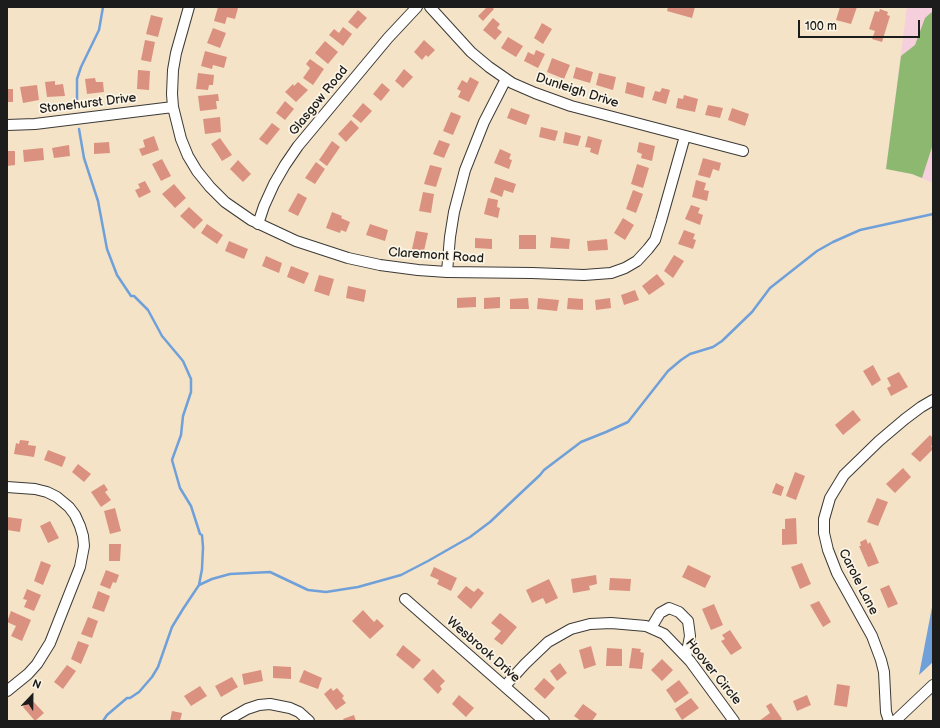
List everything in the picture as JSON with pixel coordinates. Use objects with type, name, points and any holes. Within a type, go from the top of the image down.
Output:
[{"type":"street","name":"Claremont Road","points":[[189,7],[176,53],[173,70],[172,94],[173,107],[188,156],[203,179],[224,202],[234,209],[258,224],[296,241],[348,258],[400,268],[447,272],[611,274],[631,265],[648,249],[657,235],[684,136]]},
{"type":"street","name":"Glasgow Road","points":[[258,224],[274,184],[298,146],[383,44],[417,7]]},
{"type":"street","name":"Dunleigh Drive","points":[[430,7],[471,52],[506,79],[552,100],[743,151]]},
{"type":"street","points":[[447,272],[452,224],[465,170],[484,122],[506,79]]},
{"type":"street","name":"Stonehurst Drive","points":[[7,125],[35,124],[173,107]]},
{"type":"street","name":"Carole Lane","points":[[889,721],[886,712],[884,672],[881,660],[872,636],[837,573],[828,550],[824,533],[824,519],[830,498],[844,475],[879,441],[921,407],[933,400]]},
{"type":"street","points":[[7,487],[34,489],[47,492],[57,497],[75,515],[83,536],[84,546],[80,567],[50,644],[37,664],[28,674],[7,691]]},
{"type":"street","name":"Wesbrook Drive","points":[[405,599],[544,721]]},
{"type":"street","points":[[652,628],[660,613],[669,608],[679,612],[688,621],[690,636],[686,657]]},
{"type":"street","name":"Hoover Circle","points":[[505,686],[524,664],[548,642],[571,629],[590,624],[612,622],[646,626],[664,634],[686,657],[734,721]]},
{"type":"street","points":[[895,721],[933,685]]},
{"type":"street","points":[[226,721],[247,709],[259,705],[270,704],[290,708],[299,712],[310,721]]},
{"type":"shaded area","points":[[907,7],[933,8],[933,183],[912,174],[886,169]]},
{"type":"green space","points":[[933,11],[933,144],[922,178],[912,174],[886,169],[901,56],[915,45],[925,18]]},
{"type":"water","points":[[933,602],[933,662],[919,675]]},
{"type":"building","points":[[218,7],[238,8],[235,19],[227,17],[225,24],[214,21]]},
{"type":"building","points":[[487,7],[492,7],[494,9],[483,21],[478,16]]},
{"type":"building","points":[[668,7],[695,7],[692,18],[667,11]]},
{"type":"building","points":[[840,7],[857,7],[851,24],[836,20]]},
{"type":"building","points":[[880,9],[888,12],[887,15],[890,16],[882,42],[872,39],[875,31],[869,29],[875,11],[879,12]]},
{"type":"building","points":[[358,10],[367,18],[357,29],[348,22]]},
{"type":"building","points":[[151,15],[163,18],[158,37],[146,34]]},
{"type":"building","points":[[493,18],[500,24],[497,28],[502,32],[495,40],[483,30]]},
{"type":"building","points":[[542,23],[552,29],[543,44],[534,38]]},
{"type":"building","points":[[343,27],[352,34],[343,46],[329,35],[334,29],[339,33]]},
{"type":"building","points":[[213,28],[226,33],[220,48],[207,43]]},
{"type":"building","points":[[508,37],[523,46],[516,57],[501,48]]},
{"type":"building","points":[[145,40],[155,42],[151,62],[141,60]]},
{"type":"building","points":[[424,40],[435,50],[428,57],[426,55],[422,60],[414,52]]},
{"type":"building","points":[[325,41],[338,52],[328,64],[315,53]]},
{"type":"building","points":[[536,50],[545,54],[538,68],[524,61],[528,52],[534,55]]},
{"type":"building","points":[[205,51],[227,57],[224,68],[213,65],[212,69],[201,66]]},
{"type":"building","points":[[552,58],[570,65],[564,79],[547,72]]},
{"type":"building","points":[[310,59],[324,69],[313,85],[303,78],[310,68],[306,64]]},
{"type":"building","points":[[576,67],[593,72],[590,83],[573,78]]},
{"type":"building","points":[[404,69],[413,77],[403,88],[395,81]]},
{"type":"building","points":[[138,70],[150,71],[149,90],[137,89]]},
{"type":"building","points":[[198,73],[214,75],[213,85],[209,85],[208,90],[196,89]]},
{"type":"building","points":[[599,73],[616,77],[613,90],[596,85]]},
{"type":"building","points":[[470,77],[479,82],[469,102],[458,97],[461,91],[457,89],[462,80],[467,83]]},
{"type":"building","points":[[95,78],[96,82],[103,82],[104,92],[87,94],[85,79]]},
{"type":"building","points":[[55,81],[55,85],[63,84],[65,96],[47,97],[45,82]]},
{"type":"building","points":[[298,82],[308,90],[296,102],[285,92],[293,84],[294,86]]},
{"type":"building","points":[[627,82],[645,87],[643,98],[625,93]]},
{"type":"building","points":[[382,83],[390,90],[381,101],[373,94]]},
{"type":"building","points":[[37,85],[39,100],[23,103],[20,87]]},
{"type":"building","points":[[662,88],[670,90],[666,104],[652,100],[655,91],[660,92]]},
{"type":"building","points":[[7,89],[13,89],[13,102],[7,102]]},
{"type":"building","points":[[218,94],[219,101],[216,101],[217,109],[200,111],[198,96]]},
{"type":"building","points":[[684,95],[698,99],[695,112],[676,108],[678,98],[683,99]]},
{"type":"building","points":[[285,101],[294,109],[285,120],[276,113]]},
{"type":"building","points":[[363,103],[372,111],[361,123],[352,116]]},
{"type":"building","points":[[708,105],[723,108],[720,118],[705,115]]},
{"type":"building","points":[[511,108],[530,115],[526,125],[507,118]]},
{"type":"building","points":[[732,108],[749,114],[745,126],[728,120]]},
{"type":"building","points":[[451,112],[461,116],[453,135],[443,131]]},
{"type":"building","points":[[220,117],[221,132],[205,134],[203,119]]},
{"type":"building","points":[[351,120],[359,128],[346,142],[338,134]]},
{"type":"building","points":[[272,123],[280,129],[267,145],[259,139]]},
{"type":"building","points":[[541,127],[558,131],[555,141],[539,137]]},
{"type":"building","points":[[565,132],[581,136],[578,146],[563,143]]},
{"type":"building","points":[[154,136],[159,150],[142,156],[139,149],[145,147],[143,140]]},
{"type":"building","points":[[588,136],[602,140],[598,155],[590,152],[591,148],[585,147]]},
{"type":"building","points":[[220,138],[232,155],[222,161],[211,144]]},
{"type":"building","points":[[439,140],[450,144],[444,158],[433,154]]},
{"type":"building","points":[[332,141],[340,147],[327,166],[319,160]]},
{"type":"building","points":[[109,142],[110,153],[94,154],[94,143]]},
{"type":"building","points":[[639,142],[655,146],[652,161],[641,158],[642,154],[637,152]]},
{"type":"building","points":[[69,145],[70,156],[54,158],[52,148]]},
{"type":"building","points":[[43,148],[44,160],[24,162],[23,150]]},
{"type":"building","points":[[500,149],[511,154],[509,159],[512,160],[509,169],[494,163]]},
{"type":"building","points":[[7,151],[15,151],[15,165],[7,166]]},
{"type":"building","points":[[703,158],[721,163],[719,171],[713,169],[710,178],[698,175]]},
{"type":"building","points":[[162,159],[171,176],[161,181],[152,164]]},
{"type":"building","points":[[238,160],[251,174],[243,182],[230,169]]},
{"type":"building","points":[[316,162],[325,169],[315,184],[305,178]]},
{"type":"building","points":[[637,164],[649,168],[643,188],[631,184]]},
{"type":"building","points":[[430,165],[442,168],[436,187],[424,184]]},
{"type":"building","points":[[495,177],[516,184],[513,193],[504,190],[502,197],[490,192]]},
{"type":"building","points":[[696,180],[706,183],[704,190],[709,191],[707,201],[692,197]]},
{"type":"building","points":[[145,181],[151,192],[139,198],[135,190],[140,188],[138,184]]},
{"type":"building","points":[[174,184],[186,198],[175,208],[162,194]]},
{"type":"building","points":[[633,190],[643,194],[636,213],[626,209]]},
{"type":"building","points":[[423,192],[434,194],[431,213],[419,211]]},
{"type":"building","points":[[298,193],[307,198],[298,216],[288,211]]},
{"type":"building","points":[[488,198],[498,200],[497,207],[500,208],[498,218],[484,214]]},
{"type":"building","points":[[691,205],[700,208],[698,213],[703,215],[700,225],[685,219]]},
{"type":"building","points":[[189,207],[203,220],[194,229],[180,216]]},
{"type":"building","points":[[332,212],[342,216],[341,218],[350,222],[346,232],[341,230],[340,233],[326,228]]},
{"type":"building","points":[[623,218],[634,225],[625,240],[614,233]]},
{"type":"building","points":[[207,224],[223,235],[217,244],[201,233]]},
{"type":"building","points":[[370,224],[388,230],[385,241],[366,235]]},
{"type":"building","points":[[684,230],[695,234],[693,239],[696,240],[693,249],[678,244]]},
{"type":"building","points":[[416,231],[428,233],[424,251],[412,249]]},
{"type":"building","points":[[519,235],[536,235],[536,249],[519,249]]},
{"type":"building","points":[[551,237],[570,239],[569,249],[550,248]]},
{"type":"building","points":[[475,238],[492,239],[492,249],[475,248]]},
{"type":"building","points":[[607,239],[608,250],[588,251],[587,241]]},
{"type":"building","points":[[229,241],[248,249],[244,259],[225,251]]},
{"type":"building","points":[[674,255],[684,261],[673,278],[664,271]]},
{"type":"building","points":[[266,256],[282,263],[279,273],[262,266]]},
{"type":"building","points":[[291,266],[309,273],[304,284],[287,277]]},
{"type":"building","points":[[657,274],[665,284],[649,295],[642,286]]},
{"type":"building","points":[[319,275],[334,279],[329,296],[314,291]]},
{"type":"building","points":[[348,286],[366,290],[364,302],[346,298]]},
{"type":"building","points":[[635,290],[639,300],[624,305],[621,295]]},
{"type":"building","points":[[476,297],[476,307],[457,308],[457,298]]},
{"type":"building","points":[[500,297],[500,308],[484,309],[484,298]]},
{"type":"building","points":[[528,298],[529,309],[510,309],[510,299]]},
{"type":"building","points":[[538,298],[559,300],[557,311],[537,309]]},
{"type":"building","points":[[568,298],[583,299],[583,310],[567,309]]},
{"type":"building","points":[[610,298],[611,308],[596,310],[595,300]]},
{"type":"building","points":[[873,365],[881,380],[872,386],[863,371]]},
{"type":"building","points":[[899,372],[908,387],[891,396],[887,388],[891,386],[887,378]]},
{"type":"building","points":[[853,410],[861,420],[843,435],[835,425]]},
{"type":"building","points":[[930,435],[933,438],[933,445],[931,446],[933,449],[920,462],[911,454]]},
{"type":"building","points":[[20,440],[29,441],[28,445],[36,446],[34,457],[14,454],[16,443],[19,444]]},
{"type":"building","points":[[48,450],[66,457],[62,467],[44,460]]},
{"type":"building","points":[[78,464],[91,474],[84,482],[72,472]]},
{"type":"building","points":[[903,468],[911,477],[895,493],[886,484]]},
{"type":"building","points":[[795,472],[805,476],[796,500],[786,496]]},
{"type":"building","points":[[776,483],[784,487],[781,496],[772,493]]},
{"type":"building","points":[[104,484],[108,490],[105,492],[111,500],[101,507],[91,492]]},
{"type":"building","points":[[877,498],[888,502],[878,526],[867,522]]},
{"type":"building","points":[[115,508],[121,531],[110,534],[104,511]]},
{"type":"building","points":[[7,517],[22,519],[20,532],[7,530]]},
{"type":"building","points":[[796,518],[797,544],[782,545],[782,529],[785,529],[785,519]]},
{"type":"building","points":[[50,521],[59,538],[48,543],[40,526]]},
{"type":"building","points":[[866,539],[868,544],[870,542],[879,563],[868,567],[859,546],[861,546],[860,542]]},
{"type":"building","points":[[109,544],[121,544],[120,561],[109,561]]},
{"type":"building","points":[[41,561],[51,565],[43,585],[34,581]]},
{"type":"building","points":[[802,563],[811,584],[800,589],[791,567]]},
{"type":"building","points":[[688,565],[711,576],[705,588],[682,577]]},
{"type":"building","points":[[434,567],[457,578],[451,591],[437,584],[439,580],[430,576]]},
{"type":"building","points":[[106,570],[119,575],[116,583],[113,582],[110,589],[100,585]]},
{"type":"building","points":[[596,575],[597,584],[589,586],[590,590],[573,593],[571,579]]},
{"type":"building","points":[[610,578],[631,579],[630,591],[609,590]]},
{"type":"building","points":[[549,579],[558,598],[546,604],[543,598],[532,603],[526,590]]},
{"type":"building","points":[[889,585],[898,604],[888,608],[880,589]]},
{"type":"building","points":[[466,586],[474,592],[478,588],[484,593],[471,609],[457,597]]},
{"type":"building","points":[[27,589],[41,595],[34,611],[24,607],[27,600],[23,599]]},
{"type":"building","points":[[98,591],[110,596],[104,612],[92,608]]},
{"type":"building","points":[[819,601],[831,622],[823,627],[810,605]]},
{"type":"building","points":[[714,604],[723,625],[711,630],[702,609]]},
{"type":"building","points":[[363,610],[374,622],[377,619],[384,626],[370,639],[352,621]]},
{"type":"building","points":[[11,611],[31,620],[22,641],[11,636],[16,626],[7,622]]},
{"type":"building","points":[[500,613],[517,627],[502,645],[494,639],[501,631],[491,623]]},
{"type":"building","points":[[88,617],[98,621],[92,638],[81,634]]},
{"type":"building","points":[[730,630],[742,648],[731,655],[721,641],[725,639],[722,635]]},
{"type":"building","points":[[78,641],[89,645],[81,664],[71,659]]},
{"type":"building","points":[[403,645],[421,660],[413,669],[396,655]]},
{"type":"building","points":[[591,646],[596,665],[584,669],[579,650]]},
{"type":"building","points":[[607,648],[622,649],[622,666],[606,666]]},
{"type":"building","points":[[632,648],[641,649],[640,652],[644,653],[642,669],[629,668]]},
{"type":"building","points":[[662,659],[673,670],[662,681],[651,670]]},
{"type":"building","points":[[560,663],[567,673],[557,681],[550,671]]},
{"type":"building","points":[[67,665],[76,671],[63,689],[54,682]]},
{"type":"building","points":[[273,666],[291,667],[291,679],[273,678]]},
{"type":"building","points":[[433,669],[445,681],[440,686],[442,689],[438,694],[423,679]]},
{"type":"building","points":[[261,670],[263,681],[244,685],[242,674]]},
{"type":"building","points":[[304,670],[322,678],[318,689],[299,682]]},
{"type":"building","points":[[232,677],[238,687],[221,697],[215,686]]},
{"type":"building","points":[[544,678],[555,688],[545,699],[534,689]]},
{"type":"building","points":[[679,680],[689,693],[675,703],[666,690]]},
{"type":"building","points":[[837,684],[850,686],[847,707],[834,705]]},
{"type":"building","points":[[200,686],[207,696],[191,706],[184,696]]},
{"type":"building","points":[[331,688],[333,691],[337,688],[344,696],[342,698],[346,703],[336,710],[324,694]]},
{"type":"building","points":[[459,695],[474,708],[466,717],[452,704]]},
{"type":"building","points":[[807,695],[811,705],[797,711],[793,701]]},
{"type":"building","points":[[691,698],[699,708],[682,720],[675,709]]},
{"type":"building","points":[[31,699],[44,713],[35,721],[23,707]]},
{"type":"building","points":[[771,703],[782,719],[780,721],[759,721],[770,713],[766,706]]},
{"type":"building","points":[[583,704],[597,714],[592,721],[581,721],[574,716]]},
{"type":"building","points":[[172,711],[182,713],[180,721],[170,721]]},
{"type":"building","points":[[354,715],[356,721],[344,721],[343,719]]},
{"type":"waterway","points":[[77,104],[77,79],[81,67],[99,30],[103,7]]},
{"type":"waterway","points":[[79,129],[84,158],[98,201],[107,249],[117,275],[131,296],[134,296],[148,310],[162,336],[183,361],[191,379],[191,392],[183,416],[181,435],[172,460],[180,488],[191,506],[200,534],[202,535],[203,547],[202,569],[199,585],[172,627],[158,667],[152,677],[139,692],[130,698],[127,698],[107,715],[103,721]]},
{"type":"waterway","points":[[199,585],[212,579],[230,574],[270,572],[308,590],[326,592],[358,587],[401,575],[470,537],[490,522],[544,470],[581,442],[628,422],[668,371],[690,354],[713,347],[722,341],[752,312],[770,288],[817,251],[860,230],[933,214]]}]
